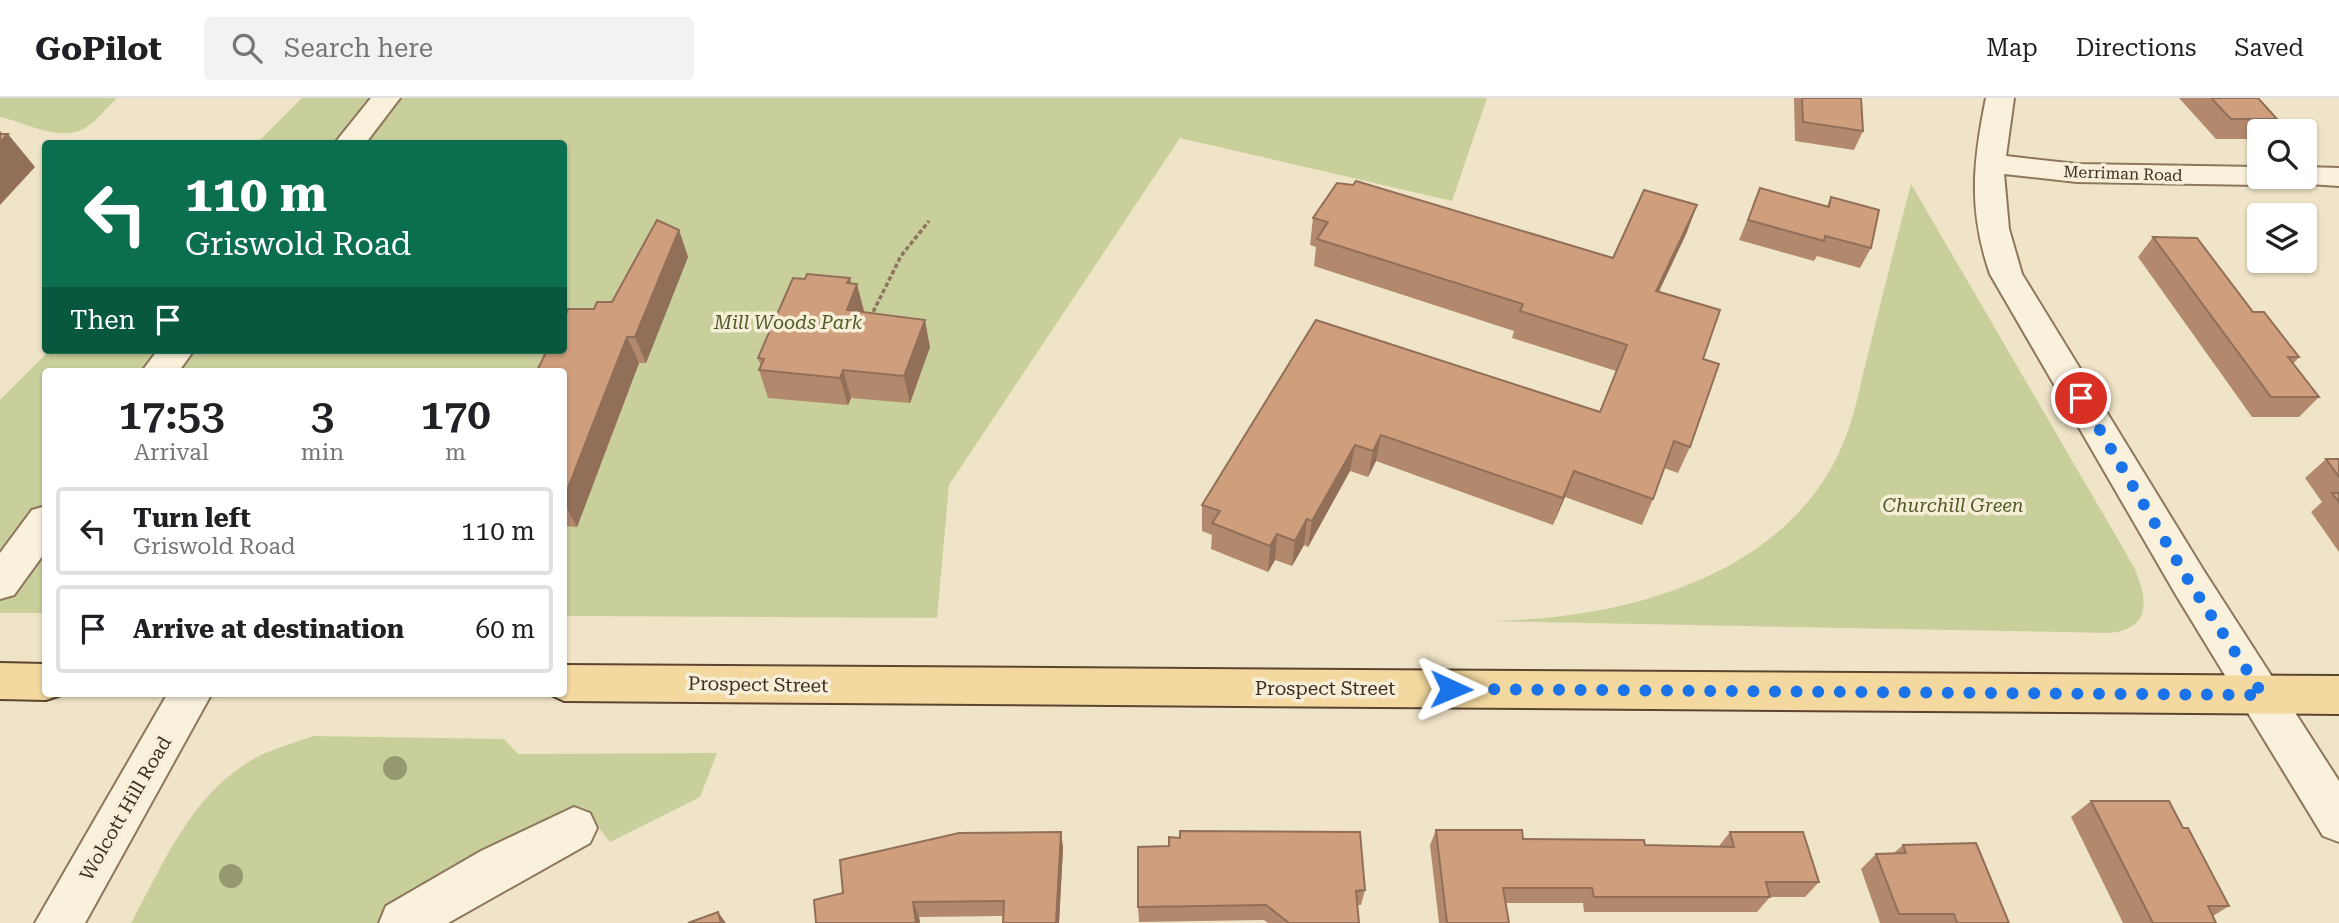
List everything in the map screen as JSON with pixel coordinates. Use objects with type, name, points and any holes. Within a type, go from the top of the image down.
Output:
[{"type":"main road","points":[[0,681],[42,682]]},
{"type":"main road","name":"Prospect Street","points":[[567,683],[2339,695]]},
{"type":"street","points":[[352,140],[386,98]]},
{"type":"street","points":[[2000,98],[1988,163],[1990,224],[2006,274],[2190,583],[2263,695],[2339,821]]},
{"type":"street","name":"Merriman Road","points":[[1988,163],[2077,173],[2247,176]]},
{"type":"street","points":[[2317,176],[2339,177]]},
{"type":"street","points":[[162,368],[174,354]]},
{"type":"street","points":[[0,583],[42,526]]},
{"type":"street","name":"Wolcott Hill Road","points":[[59,923],[189,697]]},
{"type":"street","points":[[403,923],[498,867],[574,828]]},
{"type":"path","points":[[869,319],[898,261],[929,221]]},
{"type":"green space","points":[[0,98],[117,98],[85,128],[65,133],[43,130],[0,117]]},
{"type":"green space","name":"Mill Woods Park","points":[[302,98],[1487,98],[1452,201],[1180,138],[949,485],[937,618],[567,616],[567,368],[42,368],[42,613],[0,613],[0,400],[46,354],[567,354],[567,140],[260,140]]},
{"type":"green space","name":"Churchill Green","points":[[1911,184],[2134,567],[2144,601],[2143,610],[2133,626],[2109,633],[1481,621],[1585,613],[1638,601],[1690,584],[1737,561],[1780,530],[1815,492],[1847,435]]},
{"type":"green space","points":[[313,736],[504,739],[518,754],[717,753],[700,797],[610,842],[587,812],[385,923],[131,923],[182,830],[215,789],[257,757]]},
{"type":"building","points":[[1802,98],[1861,98],[1863,131],[1803,122]]},
{"type":"building","points":[[2211,98],[2258,98],[2277,119],[2247,119],[2231,119]]},
{"type":"building","points":[[0,134],[8,134],[0,142]]},
{"type":"building","points":[[1356,181],[1613,258],[1644,190],[1697,205],[1656,291],[1720,310],[1703,359],[1719,364],[1690,447],[1674,441],[1653,499],[1574,471],[1563,498],[1381,435],[1373,451],[1355,445],[1312,521],[1307,519],[1295,541],[1277,534],[1270,546],[1212,523],[1220,511],[1202,505],[1316,320],[1600,412],[1627,345],[1520,311],[1523,304],[1317,239],[1328,222],[1313,218],[1337,183],[1353,185]]},
{"type":"building","points":[[1760,188],[1829,207],[1831,197],[1879,210],[1871,248],[1825,236],[1824,241],[1748,220]]},
{"type":"building","points":[[657,220],[679,230],[635,337],[627,337],[567,490],[567,368],[538,368],[545,354],[567,354],[568,309],[594,309],[597,302],[612,302]]},
{"type":"building","points":[[2153,237],[2197,238],[2253,312],[2264,312],[2299,357],[2288,357],[2319,397],[2271,397]]},
{"type":"building","points":[[807,274],[850,278],[847,283],[857,284],[847,310],[925,320],[904,376],[843,370],[840,378],[759,370],[764,359],[758,358],[793,278],[805,279]]},
{"type":"building","points":[[2326,459],[2339,459],[2339,477]]},
{"type":"building","points":[[2332,493],[2339,493],[2339,502]]},
{"type":"building","points":[[2091,801],[2169,801],[2183,828],[2188,828],[2229,906],[2208,906],[2216,923],[2153,923]]},
{"type":"building","points":[[1436,830],[1522,830],[1523,839],[1644,840],[1645,845],[1734,847],[1730,832],[1803,832],[1819,882],[1766,882],[1770,897],[1594,897],[1592,888],[1503,888],[1509,923],[1447,923]]},
{"type":"building","points":[[1180,831],[1360,832],[1365,890],[1356,891],[1359,923],[1289,923],[1266,905],[1138,907],[1138,847],[1169,846],[1169,837],[1180,838]]},
{"type":"building","points":[[1061,832],[1056,923],[1003,923],[1004,901],[913,902],[916,923],[816,923],[814,900],[843,893],[840,860],[959,833]]},
{"type":"building","points":[[1976,843],[2009,923],[1957,923],[1954,914],[1899,914],[1876,854],[1906,853],[1903,845]]},
{"type":"building","points":[[718,912],[721,923],[688,923]]},
{"type":"route","points":[[1451,689],[2263,695],[2190,583],[2081,398]]}]
